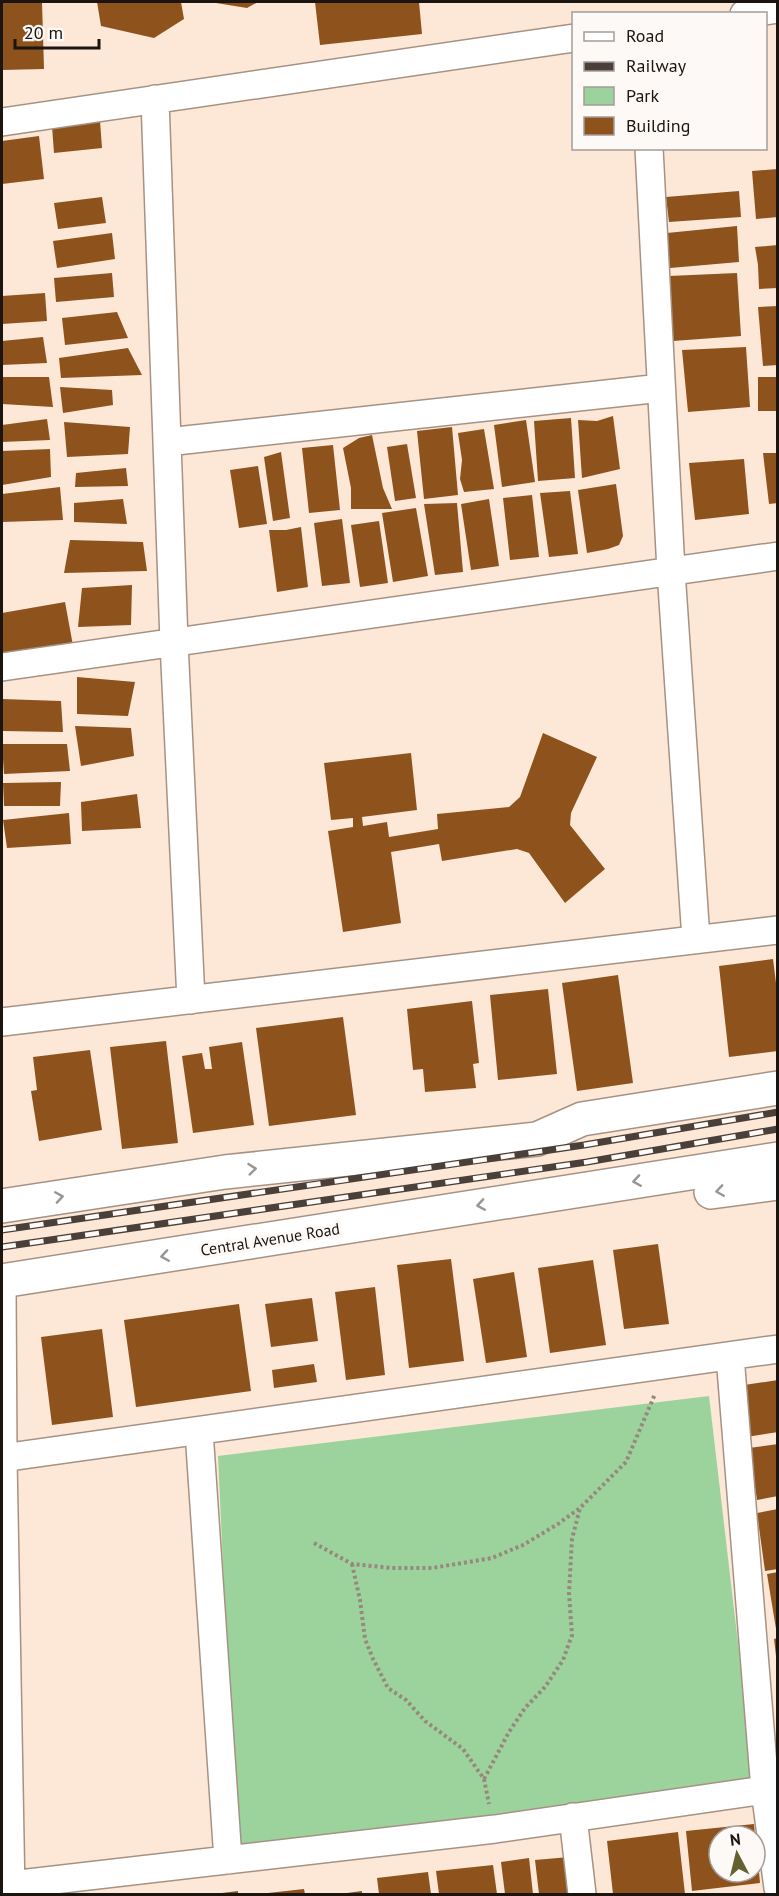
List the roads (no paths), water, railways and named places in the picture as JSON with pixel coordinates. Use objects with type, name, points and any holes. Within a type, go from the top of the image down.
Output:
[{"type":"main road","points":[[537,1139],[582,1119],[777,1088]]},
{"type":"main road","points":[[2,1206],[225,1172],[537,1139],[777,1101]]},
{"type":"main road","name":"Central Avenue Road","points":[[2,1281],[777,1159]]},
{"type":"main road","name":"Central Avenue Road","points":[[539,1196],[585,1210],[777,1183]]},
{"type":"street","points":[[757,12],[777,9]]},
{"type":"street","points":[[2,122],[572,38]]},
{"type":"street","points":[[155,99],[174,642],[191,1000]]},
{"type":"street","points":[[649,150],[671,571],[696,939]]},
{"type":"street","points":[[167,442],[661,388]]},
{"type":"street","points":[[2,667],[777,556]]},
{"type":"street","points":[[2,1022],[777,930]]},
{"type":"street","points":[[2,1286],[8,1889],[228,1860],[495,1829],[771,1789]]},
{"type":"street","points":[[2,1458],[777,1349]]},
{"type":"street","points":[[730,1356],[771,1789],[777,1888]]},
{"type":"street","points":[[199,1431],[228,1860]]},
{"type":"street","points":[[573,1817],[582,1894]]},
{"type":"railway","points":[[2,1230],[584,1145],[778,1112]]},
{"type":"railway","points":[[2,1247],[587,1162],[778,1129]]}]
